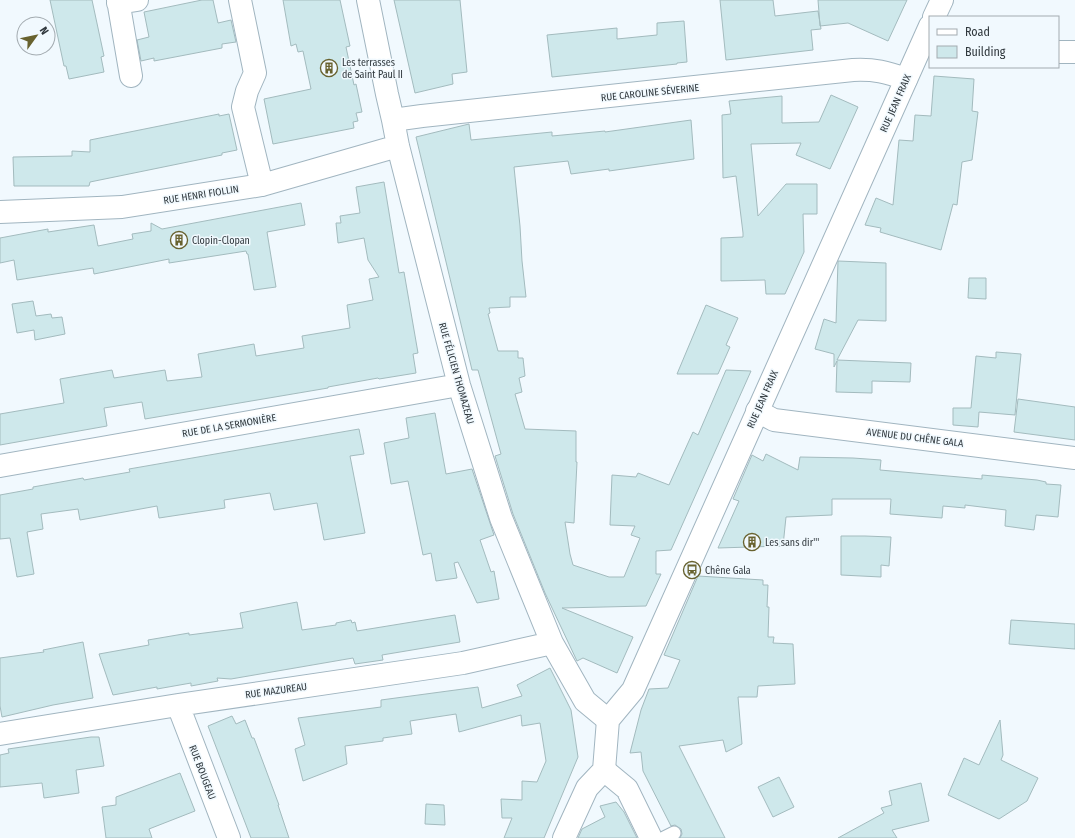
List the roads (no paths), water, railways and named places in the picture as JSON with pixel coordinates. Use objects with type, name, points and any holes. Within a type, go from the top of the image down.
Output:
[{"type":"street","points":[[240,0],[255,73],[247,91],[243,107],[262,184]]},
{"type":"street","name":"RUE FÉLICIEN THOMAZEAU","points":[[368,0],[386,94],[394,120],[398,146],[459,385],[501,518],[552,644],[585,701],[608,720]]},
{"type":"street","points":[[934,16],[942,0]]},
{"type":"street","points":[[124,1],[131,76]]},
{"type":"street","name":"RUE JEAN FRAIX","points":[[608,720],[633,690],[757,411],[917,67],[929,29]]},
{"type":"street","points":[[1059,52],[1075,52]]},
{"type":"street","name":"RUE CAROLINE SÉVERINE","points":[[394,120],[853,70],[871,69],[888,72],[917,67]]},
{"type":"street","name":"RUE HENRI FIOLLIN","points":[[0,212],[122,207],[262,184],[398,146]]},
{"type":"street","name":"RUE DE LA SERMONIÈRE","points":[[0,466],[459,385]]},
{"type":"street","name":"AVENUE DU CHÊNE GALA","points":[[757,411],[774,420],[1075,458]]},
{"type":"street","name":"RUE MAZUREAU","points":[[0,734],[178,705],[463,663],[552,644]]},
{"type":"street","name":"RUE BOUGEAU","points":[[178,705],[229,838]]},
{"type":"street","points":[[564,838],[587,788],[604,770],[608,720]]},
{"type":"street","points":[[604,770],[627,788],[651,838]]},
{"type":"place","name":"Les terrasses de Saint Paul II","points":[[329,68]]},
{"type":"place","name":"Clopin-Clopan","points":[[179,240]]},
{"type":"place","name":"Les sans dir'''","points":[[752,542]]},
{"type":"place","name":"Chêne Gala","points":[[692,570]]}]
